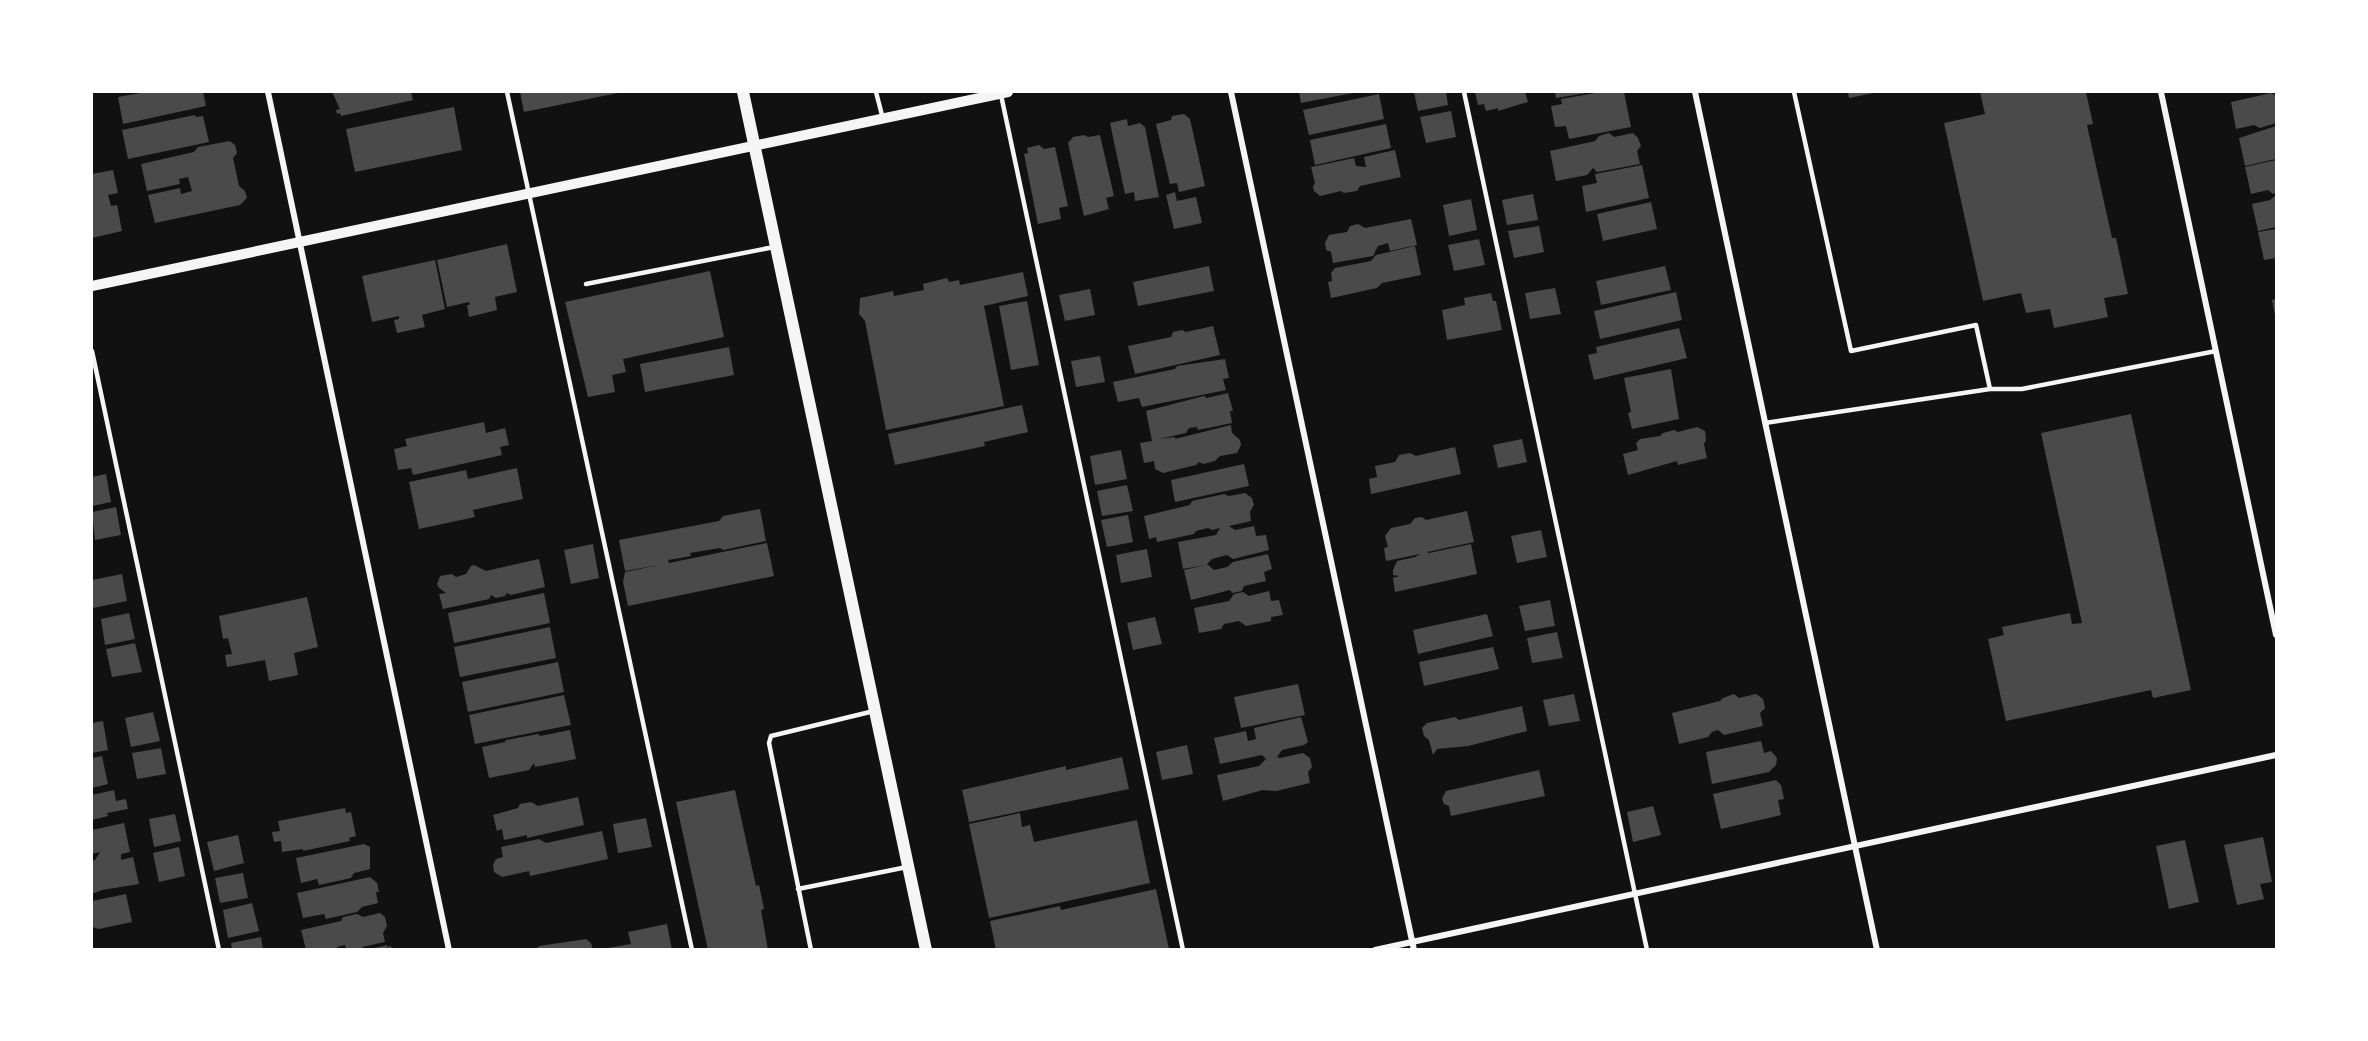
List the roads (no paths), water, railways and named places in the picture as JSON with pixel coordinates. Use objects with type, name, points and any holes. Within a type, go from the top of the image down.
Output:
[{"type":"main road","points":[[743,92],[926,950]]},
{"type":"street","points":[[268,92],[449,950]]},
{"type":"street","points":[[92,286],[755,147],[1003,92]]},
{"type":"street","points":[[1231,92],[1414,950]]},
{"type":"street","points":[[1695,92],[1877,950]]},
{"type":"street","points":[[2161,92],[2277,635]]},
{"type":"street","points":[[1375,950],[2277,755]]},
{"type":"lane","points":[[507,92],[692,950]]},
{"type":"lane","points":[[876,92],[883,119]]},
{"type":"lane","points":[[1003,92],[1183,950]]},
{"type":"lane","points":[[1464,92],[1647,950]]},
{"type":"lane","points":[[1794,92],[1851,351],[1976,325],[1990,389]]},
{"type":"lane","points":[[586,284],[776,247]]},
{"type":"lane","points":[[92,351],[219,950]]},
{"type":"lane","points":[[1766,423],[1990,389],[2022,389],[2216,351]]},
{"type":"lane","points":[[811,950],[769,743],[771,736],[875,711]]},
{"type":"lane","points":[[798,889],[908,867]]}]
